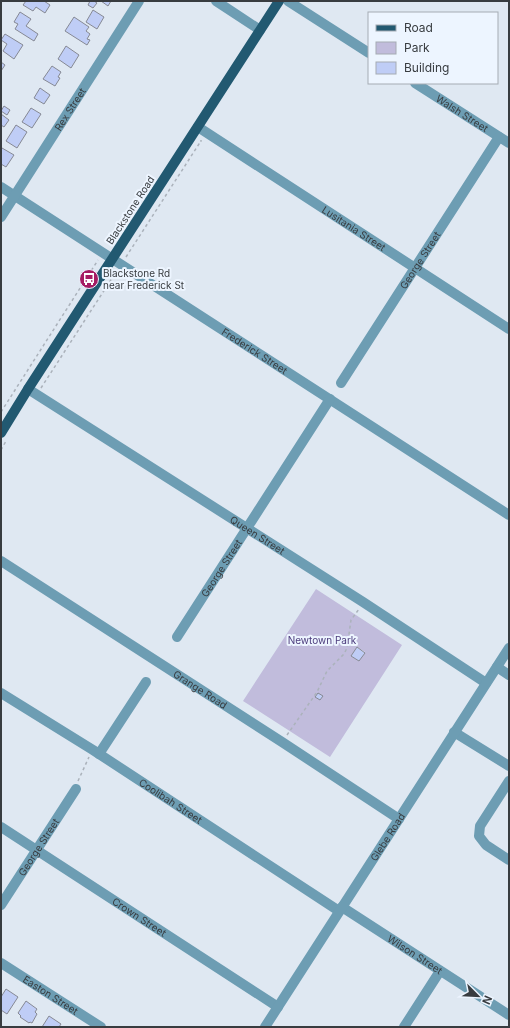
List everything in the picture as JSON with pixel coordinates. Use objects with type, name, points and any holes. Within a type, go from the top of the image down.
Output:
[{"type":"main road","name":"Blackstone Road","points":[[5,435],[28,389],[117,262],[202,130],[260,30],[279,1]]},
{"type":"street","name":"Rex Street","points":[[1,217],[140,1]]},
{"type":"street","points":[[216,1],[260,30]]},
{"type":"street","points":[[288,1],[368,52]]},
{"type":"street","name":"Walsh Street","points":[[417,84],[505,138]]},
{"type":"street","name":"Lusitania Street","points":[[202,130],[509,329]]},
{"type":"street","name":"George Street","points":[[341,383],[414,268],[505,138]]},
{"type":"street","name":"Frederick Street","points":[[1,187],[509,515]]},
{"type":"street","name":"Queen Street","points":[[28,389],[363,602],[486,683]]},
{"type":"street","name":"George Street","points":[[178,637],[330,399]]},
{"type":"street","name":"Grange Road","points":[[1,561],[399,819]]},
{"type":"street","name":"Glebe Road","points":[[265,1027],[509,648]]},
{"type":"street","points":[[497,667],[509,675]]},
{"type":"street","points":[[96,752],[146,682]]},
{"type":"street","name":"Coolibah Street","points":[[1,692],[340,909]]},
{"type":"street","points":[[454,732],[509,766]]},
{"type":"street","points":[[509,781],[480,826],[479,836],[486,845],[509,860]]},
{"type":"street","name":"George Street","points":[[1,905],[76,789]]},
{"type":"street","name":"Crown Street","points":[[1,827],[278,1007]]},
{"type":"street","name":"Wilson Street","points":[[340,909],[509,1015]]},
{"type":"street","name":"Easton Street","points":[[1,963],[101,1027]]},
{"type":"street","points":[[404,1027],[440,971]]},
{"type":"path","points":[[37,394],[117,262],[201,143],[202,130]]},
{"type":"path","points":[[1,412],[103,253]]},
{"type":"path","points":[[1,450],[5,435]]},
{"type":"path","points":[[282,742],[317,692],[327,671],[344,654],[347,648],[351,620],[363,602]]},
{"type":"path","points":[[76,789],[76,786],[96,752]]},
{"type":"green space","name":"Newtown Park","points":[[316,589],[402,645],[330,757],[243,701]],"holes":[[[357,647],[365,652],[359,661],[351,656]]]},
{"type":"building","points":[[26,1],[44,1],[50,5],[45,13],[36,7],[33,11],[23,5]]},
{"type":"building","points":[[90,1],[97,3],[93,8],[88,5]]},
{"type":"building","points":[[101,1],[111,1],[108,6]]},
{"type":"building","points":[[93,10],[104,17],[97,29],[86,22]]},
{"type":"building","points":[[20,12],[31,19],[26,26],[38,34],[34,41],[15,29],[18,24],[14,22]]},
{"type":"building","points":[[74,17],[89,27],[86,31],[90,34],[87,39],[90,40],[87,45],[65,31]]},
{"type":"building","points":[[5,34],[23,45],[14,59],[3,51],[7,44],[1,40]]},
{"type":"building","points":[[66,46],[79,55],[71,68],[58,59]]},
{"type":"building","points":[[1,62],[5,65],[1,71]]},
{"type":"building","points":[[52,66],[61,72],[58,77],[60,78],[55,86],[43,79]]},
{"type":"building","points":[[40,88],[50,95],[44,104],[34,98]]},
{"type":"building","points":[[4,106],[10,110],[7,115],[1,111]]},
{"type":"building","points":[[31,108],[41,114],[32,128],[22,122]]},
{"type":"building","points":[[1,114],[9,120],[4,127],[1,125]]},
{"type":"building","points":[[16,125],[27,132],[17,148],[6,141]]},
{"type":"building","points":[[2,148],[14,155],[6,167],[1,164]]},
{"type":"building","points":[[357,647],[365,653],[359,661],[351,656]]},
{"type":"building","points":[[318,693],[323,696],[320,700],[315,697]]},
{"type":"building","points":[[6,989],[18,997],[7,1014],[1,1010],[1,997]]},
{"type":"building","points":[[26,1001],[37,1009],[35,1012],[37,1014],[32,1023],[29,1023],[20,1017],[21,1016],[18,1013]]},
{"type":"building","points":[[49,1016],[61,1024],[59,1027],[42,1027]]},
{"type":"place","name":"Blackstone Rd near Frederick St","points":[[89,279]]}]
